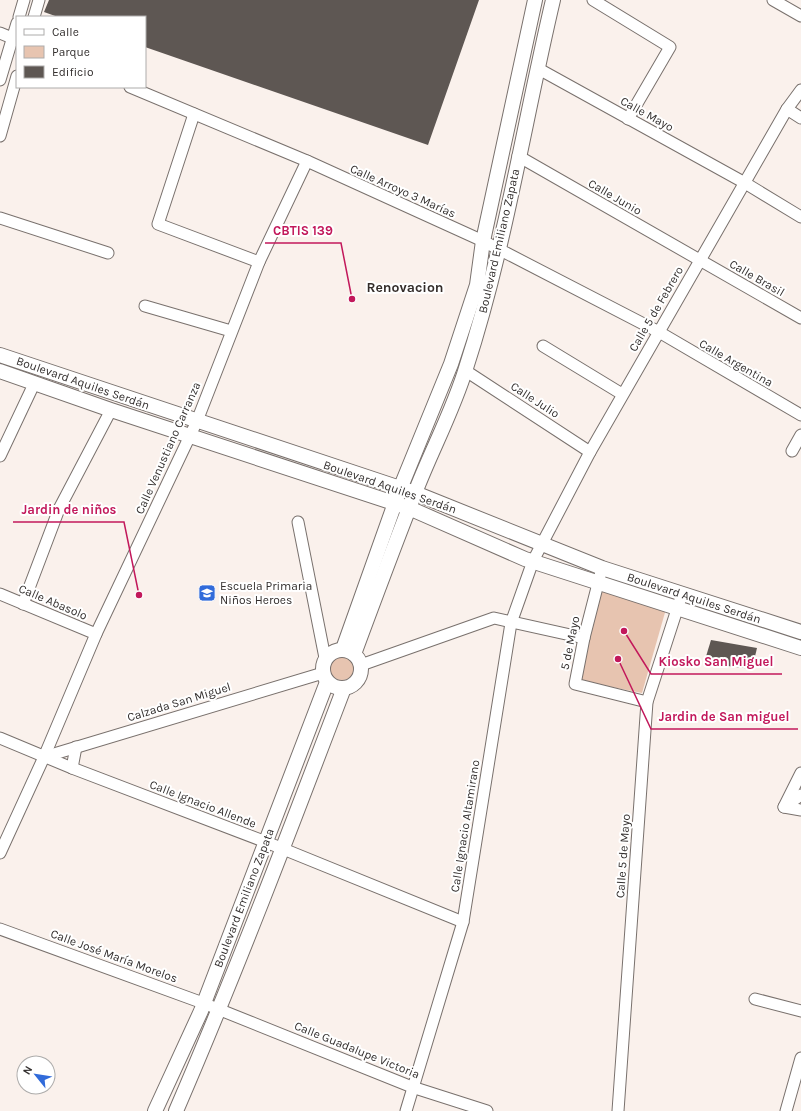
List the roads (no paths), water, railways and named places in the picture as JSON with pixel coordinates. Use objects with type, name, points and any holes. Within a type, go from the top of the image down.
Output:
[{"type":"street","points":[[19,16],[24,0]]},
{"type":"street","points":[[34,16],[39,0]]},
{"type":"street","name":"Boulevard Emiliano Zapata","points":[[353,656],[395,503],[451,364],[477,285],[483,241],[535,0]]},
{"type":"street","name":"Boulevard Emiliano Zapata","points":[[353,656],[409,508],[466,371],[489,293],[553,0]]},
{"type":"street","points":[[593,0],[670,47],[628,119]]},
{"type":"street","points":[[773,0],[801,16]]},
{"type":"street","points":[[0,33],[15,39],[0,80]]},
{"type":"street","name":"Calle Mayo","points":[[537,68],[745,183],[801,217]]},
{"type":"street","points":[[0,136],[16,80]]},
{"type":"street","name":"Calle Arroyo 3 Marías","points":[[132,88],[307,162],[483,241],[659,332]]},
{"type":"street","name":"Calle 5 de Febrero","points":[[541,545],[622,394],[787,110],[801,90]]},
{"type":"street","points":[[787,110],[801,118]]},
{"type":"street","points":[[194,114],[158,224],[259,262]]},
{"type":"street","name":"Calle Junio","points":[[518,156],[700,259]]},
{"type":"street","name":"Calle Venustiano Carranza","points":[[0,853],[44,757],[96,634],[190,436],[259,262],[307,162]]},
{"type":"street","points":[[0,218],[108,253]]},
{"type":"street","name":"Calle Brasil","points":[[700,259],[801,318]]},
{"type":"street","points":[[145,306],[231,331]]},
{"type":"street","name":"Calle Argentina","points":[[659,332],[801,415]]},
{"type":"street","points":[[543,346],[622,394]]},
{"type":"street","name":"Boulevard Aquiles Serdán","points":[[0,355],[415,493],[541,545],[602,568],[801,632]]},
{"type":"street","name":"Boulevard Aquiles Serdán","points":[[0,371],[111,410],[395,503],[533,561],[801,648]]},
{"type":"street","name":"Calle Julio","points":[[466,371],[590,452]]},
{"type":"street","points":[[0,456],[34,384]]},
{"type":"street","points":[[23,604],[59,509],[111,410]]},
{"type":"street","points":[[792,451],[801,435]]},
{"type":"street","points":[[298,522],[325,658]]},
{"type":"street","name":"Calle Ignacio Altamirano","points":[[406,1111],[463,922],[511,623],[533,561],[541,545]]},
{"type":"street","name":"5 de Mayo","points":[[602,568],[584,638],[575,684],[647,702]]},
{"type":"street","name":"Calle Abasolo","points":[[0,594],[96,634]]},
{"type":"street","name":"Calle 5 de Mayo","points":[[618,1111],[647,702],[682,594]]},
{"type":"street","points":[[353,656],[360,673],[357,680],[352,686],[344,688],[332,686],[325,678],[322,665],[325,658],[336,650],[353,656],[494,618],[584,638]]},
{"type":"street","name":"Boulevard Emiliano Zapata","points":[[155,1111],[201,1011],[203,1002],[266,842],[325,678]]},
{"type":"street","name":"Calzada San Miguel","points":[[44,757],[325,678]]},
{"type":"street","name":"Boulevard Emiliano Zapata","points":[[176,1111],[220,1009],[284,849],[344,688]]},
{"type":"street","name":"Calle Ignacio Allende","points":[[0,738],[72,768],[284,849],[463,922]]},
{"type":"street","points":[[72,768],[76,747]]},
{"type":"street","points":[[784,807],[801,773]]},
{"type":"street","points":[[784,807],[801,795]]},
{"type":"street","points":[[784,807],[801,810]]},
{"type":"street","name":"Calle José María Morelos","points":[[0,929],[220,1009]]},
{"type":"street","points":[[755,1000],[801,1011]]},
{"type":"street","name":"Calle Guadalupe Victoria","points":[[220,1009],[412,1087],[487,1111]]},
{"type":"street","points":[[786,1111],[801,1058]]},
{"type":"place","name":"CBTIS 139","points":[[352,299]]},
{"type":"place","name":"Escuela Primaria Niños Heroes","points":[[207,593]]},
{"type":"place","name":"Jardin de niños","points":[[139,595]]},
{"type":"place","name":"Kiosko San Miguel","points":[[624,631]]},
{"type":"place","name":"Jardin de San miguel","points":[[618,659]]},
{"type":"district","name":"Renovacion","points":[[405,287]]}]
